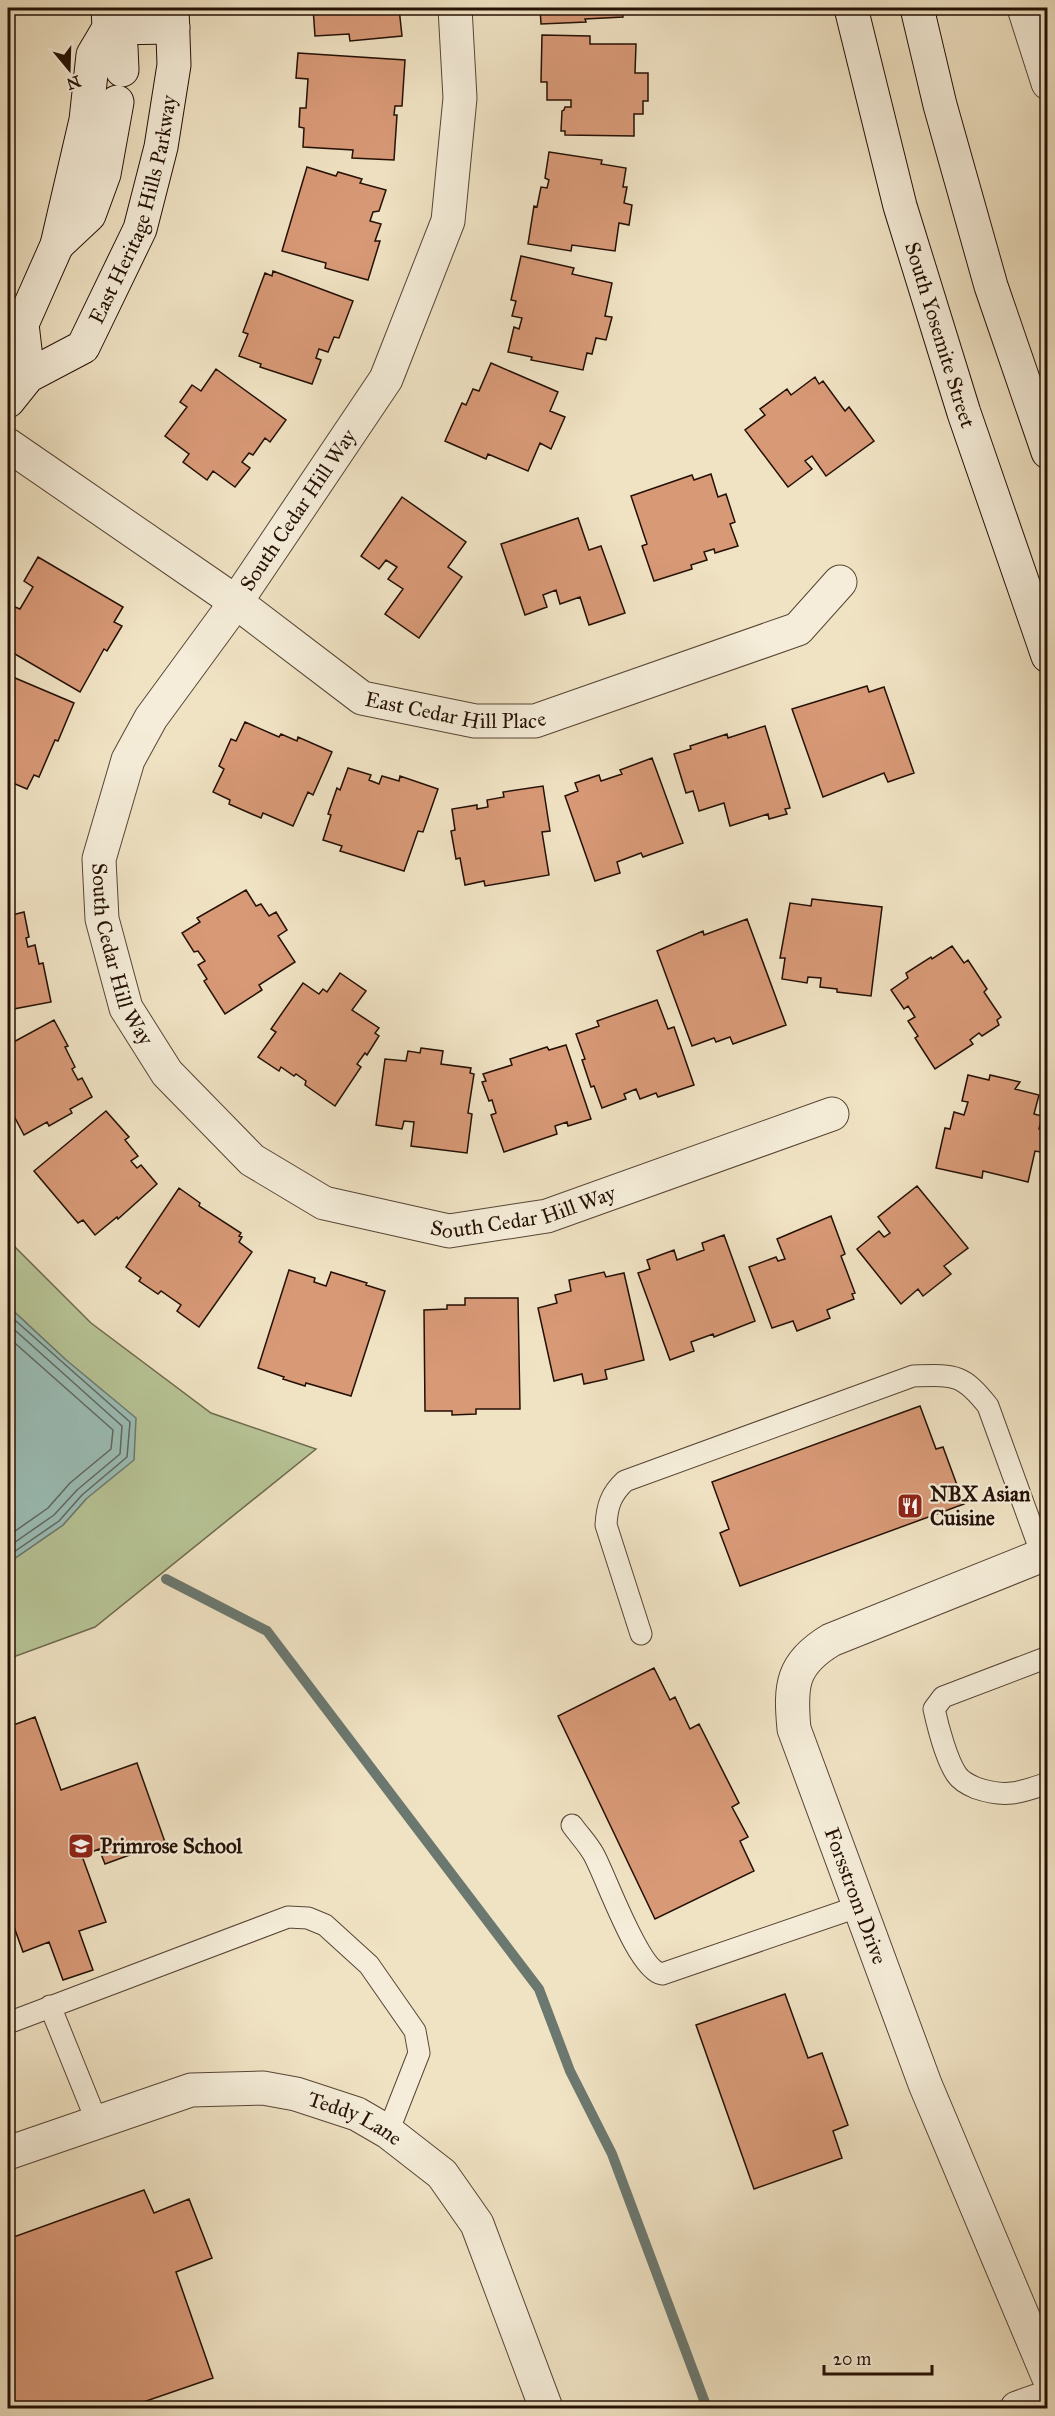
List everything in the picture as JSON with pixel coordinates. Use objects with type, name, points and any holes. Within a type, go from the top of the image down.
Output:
[{"type":"street","name":"South Cedar Hill Way","points":[[455,8],[460,98],[448,221],[386,378],[236,602],[151,718],[128,760],[99,859],[102,919],[126,1008],[167,1073],[252,1160],[324,1203],[449,1231],[547,1216],[832,1114]]},
{"type":"street","name":"South Yosemite Street","points":[[851,8],[903,217],[964,413],[1047,656]]},
{"type":"street","points":[[917,8],[940,105],[991,286],[1047,452]]},
{"type":"street","points":[[1024,8],[1047,83]]},
{"type":"street","points":[[122,70],[121,47],[108,18],[172,17]]},
{"type":"street","name":"East Heritage Hills Parkway","points":[[8,401],[28,376],[83,347],[140,229],[161,147],[174,65],[172,17]]},
{"type":"street","name":"East Heritage Hills Parkway","points":[[28,376],[22,324],[57,245],[86,120],[93,55],[108,18]]},
{"type":"street","name":"East Heritage Hills Parkway","points":[[57,245],[89,215],[104,174],[117,102]]},
{"type":"street","points":[[111,138],[161,147]]},
{"type":"street","points":[[89,215],[140,229]]},
{"type":"street","name":"East Cedar Hill Place","points":[[8,445],[236,602],[362,698],[475,721],[535,721],[798,629],[840,582]]},
{"type":"street","name":"Forsstrom Drive","points":[[1045,1554],[831,1640],[814,1650],[798,1671],[791,1696],[794,1729],[925,2084],[1047,2376]]},
{"type":"street","name":"Teddy Lane","points":[[8,2153],[191,2090],[263,2088],[296,2094],[357,2114],[388,2132],[442,2174],[477,2224],[546,2409]]},
{"type":"street","points":[[1017,2409],[1047,2397]]},
{"type":"lane","points":[[641,1634],[606,1525],[607,1508],[616,1489],[626,1481],[914,1376],[949,1375],[972,1385],[988,1406],[1045,1554]]},
{"type":"lane","points":[[1047,1657],[942,1697],[934,1709],[939,1730],[957,1776],[968,1785],[996,1795],[1020,1793],[1047,1783]]},
{"type":"lane","points":[[572,1825],[594,1854],[641,1957],[656,1973],[662,1974],[860,1906]]},
{"type":"lane","points":[[8,2023],[288,1917],[308,1918],[325,1924],[369,1965],[415,2031],[419,2053],[388,2132]]},
{"type":"lane","points":[[50,2006],[97,2122]]},
{"type":"green space","points":[[8,1240],[91,1323],[211,1413],[316,1449],[95,1627],[8,1659],[8,1563],[63,1525],[86,1499],[65,1359],[8,1306]]},
{"type":"water","points":[[8,1306],[65,1359],[136,1418],[134,1460],[86,1499],[63,1525],[8,1563]]},
{"type":"building","points":[[313,8],[399,8],[402,36],[350,41],[349,34],[315,36]]},
{"type":"building","points":[[540,8],[622,8],[623,17],[585,19],[586,22],[541,24]]},
{"type":"building","points":[[542,35],[590,36],[590,44],[636,44],[635,73],[648,73],[648,101],[643,101],[643,114],[634,114],[634,136],[565,135],[565,131],[561,131],[562,111],[565,107],[571,107],[571,100],[547,100],[547,82],[541,82]]},
{"type":"building","points":[[298,53],[405,60],[402,106],[395,106],[394,115],[397,115],[394,160],[352,158],[353,150],[303,147],[304,128],[299,127],[300,108],[306,108],[308,79],[296,78]]},
{"type":"building","points":[[549,152],[602,160],[601,164],[626,168],[623,187],[627,187],[624,203],[632,205],[629,225],[619,223],[615,251],[572,245],[571,251],[528,244],[534,206],[537,207],[541,187],[547,188],[549,180],[545,178]]},
{"type":"building","points":[[307,167],[336,176],[338,172],[362,179],[360,183],[386,190],[379,211],[373,212],[370,221],[381,224],[375,241],[380,241],[368,280],[325,268],[326,263],[282,251]]},
{"type":"building","points":[[521,256],[574,268],[572,274],[612,283],[605,316],[612,317],[606,340],[596,338],[592,354],[587,353],[583,370],[531,360],[532,357],[508,352],[514,327],[519,329],[522,318],[512,316],[516,301],[511,300]]},
{"type":"building","points":[[273,271],[353,301],[339,338],[334,337],[328,352],[319,349],[316,358],[321,360],[312,384],[260,367],[261,364],[239,356],[248,334],[243,332],[265,273],[272,276]]},
{"type":"building","points":[[491,363],[558,392],[550,411],[565,417],[551,449],[540,443],[528,471],[488,454],[486,459],[445,441],[462,403],[466,405],[473,389],[479,391]]},
{"type":"building","points":[[216,369],[286,420],[270,442],[265,438],[253,455],[249,453],[242,462],[250,468],[235,487],[213,471],[207,480],[183,462],[189,454],[165,436],[187,407],[180,402],[192,385],[201,391]]},
{"type":"building","points":[[815,377],[819,384],[823,381],[845,411],[849,407],[874,441],[826,476],[812,456],[805,461],[812,469],[788,487],[745,430],[765,415],[760,409],[787,389],[791,395]]},
{"type":"building","points":[[711,474],[718,497],[726,494],[735,522],[730,524],[738,546],[715,553],[714,549],[704,552],[707,560],[691,565],[692,569],[654,581],[642,546],[647,544],[631,496],[692,475],[694,480]]},
{"type":"building","points":[[402,497],[466,542],[448,567],[462,577],[419,638],[385,614],[403,589],[388,579],[397,567],[386,560],[379,569],[361,556]]},
{"type":"building","points":[[578,518],[589,550],[601,546],[625,613],[589,625],[580,597],[560,604],[556,590],[543,595],[547,607],[525,615],[501,544]]},
{"type":"building","points":[[38,557],[123,607],[114,622],[122,626],[107,651],[104,649],[80,692],[8,650],[8,619],[15,607],[20,609],[33,587],[24,581]]},
{"type":"building","points":[[8,675],[74,703],[39,777],[34,775],[27,789],[8,781]]},
{"type":"building","points":[[867,686],[869,692],[884,687],[914,773],[888,782],[884,773],[823,797],[792,709]]},
{"type":"building","points":[[245,722],[279,737],[281,734],[297,741],[298,737],[332,752],[313,795],[308,792],[293,826],[263,813],[261,818],[229,804],[230,800],[213,792],[224,769],[219,766],[231,739],[236,741]]},
{"type":"building","points":[[765,726],[790,808],[785,809],[787,814],[769,819],[768,814],[730,826],[724,803],[699,811],[693,791],[686,793],[674,754],[691,749],[690,746],[727,734],[728,738]]},
{"type":"building","points":[[652,758],[683,843],[643,857],[641,853],[617,862],[620,873],[595,881],[565,796],[578,791],[575,783],[599,775],[601,781],[622,774],[620,770]]},
{"type":"building","points":[[348,768],[371,775],[369,780],[379,784],[382,776],[399,781],[400,776],[438,789],[423,832],[418,831],[404,871],[340,851],[342,846],[323,840],[331,815],[328,814],[337,788],[340,790]]},
{"type":"building","points":[[543,786],[550,831],[542,832],[549,875],[485,886],[484,881],[465,885],[460,858],[456,859],[451,831],[455,830],[452,809],[477,805],[477,809],[488,807],[487,800],[504,797],[503,792]]},
{"type":"building","points":[[8,842],[13,842],[8,900]]},
{"type":"building","points":[[246,890],[256,906],[261,904],[269,916],[276,912],[287,930],[278,936],[295,962],[259,985],[262,990],[225,1014],[204,981],[207,979],[198,965],[205,961],[198,951],[194,952],[182,933],[200,922],[197,918]]},
{"type":"building","points":[[812,899],[882,907],[871,996],[837,992],[837,989],[820,987],[821,978],[808,977],[807,983],[782,979],[785,958],[780,958],[790,903],[811,906]]},
{"type":"building","points":[[24,912],[29,937],[26,938],[28,947],[35,945],[39,964],[43,963],[51,1002],[8,1010],[8,916]]},
{"type":"building","points":[[747,919],[786,1025],[733,1044],[730,1037],[716,1042],[714,1038],[692,1046],[657,951],[703,931],[704,935]]},
{"type":"building","points":[[952,946],[964,963],[968,960],[987,989],[984,992],[1001,1017],[997,1020],[999,1025],[982,1036],[979,1033],[970,1040],[973,1044],[935,1069],[915,1038],[918,1036],[908,1021],[915,1017],[908,1006],[904,1009],[891,990],[908,978],[906,973]]},
{"type":"building","points":[[340,973],[366,991],[352,1010],[379,1028],[375,1033],[379,1036],[367,1055],[365,1053],[357,1064],[361,1067],[335,1106],[305,1085],[306,1081],[296,1074],[294,1076],[281,1067],[279,1071],[258,1057],[276,1032],[271,1029],[303,983],[319,994],[323,989],[327,992]]},
{"type":"building","points":[[657,1000],[668,1029],[674,1027],[694,1085],[658,1097],[656,1093],[640,1099],[636,1089],[624,1094],[626,1099],[602,1108],[594,1086],[591,1087],[582,1060],[585,1059],[576,1034],[599,1026],[597,1021]]},
{"type":"building","points":[[54,1020],[68,1046],[65,1047],[75,1067],[72,1069],[78,1080],[82,1078],[92,1097],[70,1109],[72,1113],[49,1126],[47,1122],[24,1135],[15,1118],[12,1120],[8,1112],[8,1045]]},
{"type":"building","points":[[566,1045],[591,1119],[568,1126],[567,1122],[555,1126],[557,1134],[504,1152],[491,1115],[496,1113],[492,1100],[489,1101],[482,1082],[486,1081],[483,1074],[512,1065],[510,1059],[547,1047],[549,1050]]},
{"type":"building","points":[[421,1048],[443,1051],[441,1064],[471,1068],[470,1073],[474,1074],[468,1113],[472,1114],[467,1153],[411,1146],[414,1122],[404,1121],[402,1129],[376,1125],[385,1059],[406,1061],[408,1051],[420,1053]]},
{"type":"building","points":[[968,1075],[989,1080],[990,1075],[1020,1082],[1015,1089],[1039,1095],[1034,1114],[1042,1116],[1039,1129],[1048,1131],[1048,1145],[1046,1153],[1035,1151],[1028,1182],[983,1171],[982,1178],[936,1168],[945,1128],[950,1129],[954,1112],[964,1115],[968,1102],[962,1101]]},
{"type":"building","points":[[106,1111],[129,1137],[125,1140],[138,1156],[131,1161],[137,1168],[141,1165],[157,1184],[118,1219],[117,1217],[95,1235],[83,1220],[78,1223],[34,1171]]},
{"type":"building","points":[[917,1186],[968,1248],[944,1266],[951,1274],[923,1296],[918,1289],[901,1304],[857,1249],[879,1231],[884,1237],[890,1233],[878,1217]]},
{"type":"building","points":[[179,1188],[200,1203],[199,1206],[241,1233],[239,1236],[242,1237],[239,1242],[252,1252],[199,1327],[177,1311],[181,1305],[161,1291],[158,1294],[139,1281],[141,1278],[126,1267]]},
{"type":"building","points":[[831,1216],[845,1254],[841,1256],[855,1293],[852,1294],[854,1299],[827,1310],[830,1318],[797,1331],[793,1321],[772,1328],[749,1267],[776,1257],[778,1261],[785,1259],[777,1239]]},
{"type":"building","points":[[724,1235],[755,1321],[714,1337],[713,1334],[691,1342],[694,1351],[670,1360],[638,1273],[650,1269],[647,1260],[674,1250],[677,1260],[704,1250],[702,1243]]},
{"type":"building","points":[[289,1270],[315,1278],[314,1282],[326,1286],[331,1272],[385,1291],[351,1396],[306,1383],[305,1386],[258,1368]]},
{"type":"building","points":[[604,1272],[606,1277],[624,1273],[644,1360],[605,1370],[607,1379],[584,1384],[582,1374],[554,1381],[538,1308],[557,1303],[555,1295],[571,1291],[569,1280]]},
{"type":"building","points":[[465,1298],[518,1298],[520,1409],[476,1409],[476,1414],[452,1415],[452,1411],[425,1411],[424,1310],[447,1309],[447,1305],[465,1305]]},
{"type":"building","points":[[920,1406],[936,1449],[943,1447],[964,1504],[740,1586],[720,1533],[729,1529],[712,1482]]},
{"type":"building","points":[[654,1668],[670,1700],[675,1697],[690,1729],[699,1724],[739,1803],[732,1807],[748,1837],[740,1841],[754,1871],[655,1919],[558,1716]]},
{"type":"building","name":"Primrose School","points":[[35,1717],[61,1790],[137,1763],[165,1842],[105,1864],[99,1849],[82,1856],[106,1922],[79,1931],[93,1970],[63,1980],[49,1942],[23,1952],[8,1910],[8,1727]]},
{"type":"building","points":[[785,1994],[808,2058],[822,2053],[848,2125],[833,2131],[842,2158],[754,2189],[696,2025]]},
{"type":"building","points":[[144,2190],[154,2213],[189,2199],[212,2258],[176,2272],[213,2378],[126,2408],[8,2408],[8,2239]]},
{"type":"waterway","points":[[166,1579],[267,1631],[539,1989],[570,2071],[612,2154],[707,2408]]},
{"type":"place","name":"NBX Asian Cuisine","points":[[910,1506]]},
{"type":"place","name":"Primrose School","points":[[81,1846]]}]
